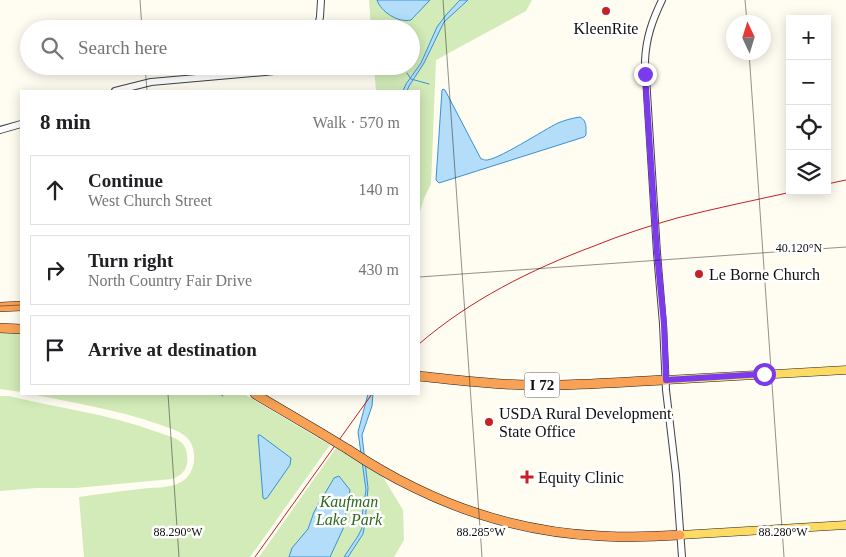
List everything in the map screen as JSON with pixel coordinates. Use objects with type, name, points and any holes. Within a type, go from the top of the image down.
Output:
[{"type":"highway","points":[[0,307],[20,306]]},
{"type":"highway","points":[[0,328],[20,329]]},
{"type":"highway","name":"I 72","points":[[420,376],[469,382],[530,385],[666,380]]},
{"type":"highway","points":[[257,395],[393,477],[455,506],[500,520],[542,530],[582,535],[626,537],[680,535]]},
{"type":"main road","points":[[666,380],[846,370]]},
{"type":"main road","points":[[680,535],[846,525]]},
{"type":"street","points":[[320,0],[320,20]]},
{"type":"street","points":[[662,0],[646,42],[645,61],[657,253],[664,324],[668,415],[676,475],[682,557]]},
{"type":"street","points":[[118,90],[151,82],[232,75]]},
{"type":"street","points":[[0,130],[20,124]]},
{"type":"green space","points":[[369,0],[532,0],[526,11],[436,60],[431,184],[420,212],[420,90],[376,90],[375,75],[420,75],[420,20],[370,20]]},
{"type":"green space","points":[[0,332],[20,333],[20,392],[0,389]]},
{"type":"green space","points":[[36,395],[246,395],[330,445],[250,557],[84,557],[79,497],[166,487],[184,481],[192,470],[194,463],[190,441],[180,432],[129,415]]},
{"type":"green space","points":[[0,396],[9,396],[102,416],[170,436],[180,441],[185,448],[187,464],[185,470],[171,479],[76,488],[36,488],[0,491]]},
{"type":"green space","name":"Kaufman Lake Park","points":[[336,448],[383,477],[403,510],[404,540],[394,557],[259,557]]},
{"type":"water","points":[[377,0],[430,0],[411,20],[401,20],[391,16],[382,9]]},
{"type":"water","points":[[460,0],[468,0],[444,22],[420,69],[420,64],[437,27]]},
{"type":"water","points":[[412,75],[416,75],[407,90],[403,90]]},
{"type":"water","points":[[443,89],[481,159],[485,160],[499,156],[558,123],[580,117],[586,124],[586,135],[439,183],[436,180]]},
{"type":"water","points":[[368,395],[373,395],[372,406],[362,435],[368,488],[365,523],[363,534],[348,557],[344,557],[362,528],[366,490],[358,432]]},
{"type":"water","points":[[258,435],[291,458],[290,465],[265,499],[263,498]]},
{"type":"water","points":[[339,476],[350,490],[343,529],[330,557],[289,557],[292,548],[308,529],[314,512],[334,478]]},
{"type":"waterway","points":[[408,75],[411,79],[429,84]]},
{"type":"railway","points":[[831,183],[846,180]]},
{"type":"railway","points":[[420,343],[480,300],[524,276],[570,255],[625,234],[677,218],[786,193]]},
{"type":"railway","points":[[255,557],[371,395]]},
{"type":"place","name":"KleenRite","points":[[606,11]]},
{"type":"place","name":"Le Borne Church","points":[[699,274]]},
{"type":"place","name":"USDA Rural Development State Office","points":[[489,422]]},
{"type":"place","name":"Equity Clinic","points":[[527,477]]},
{"type":"route","points":[[645,74],[657,253],[664,324],[666,380],[764,374]]}]
